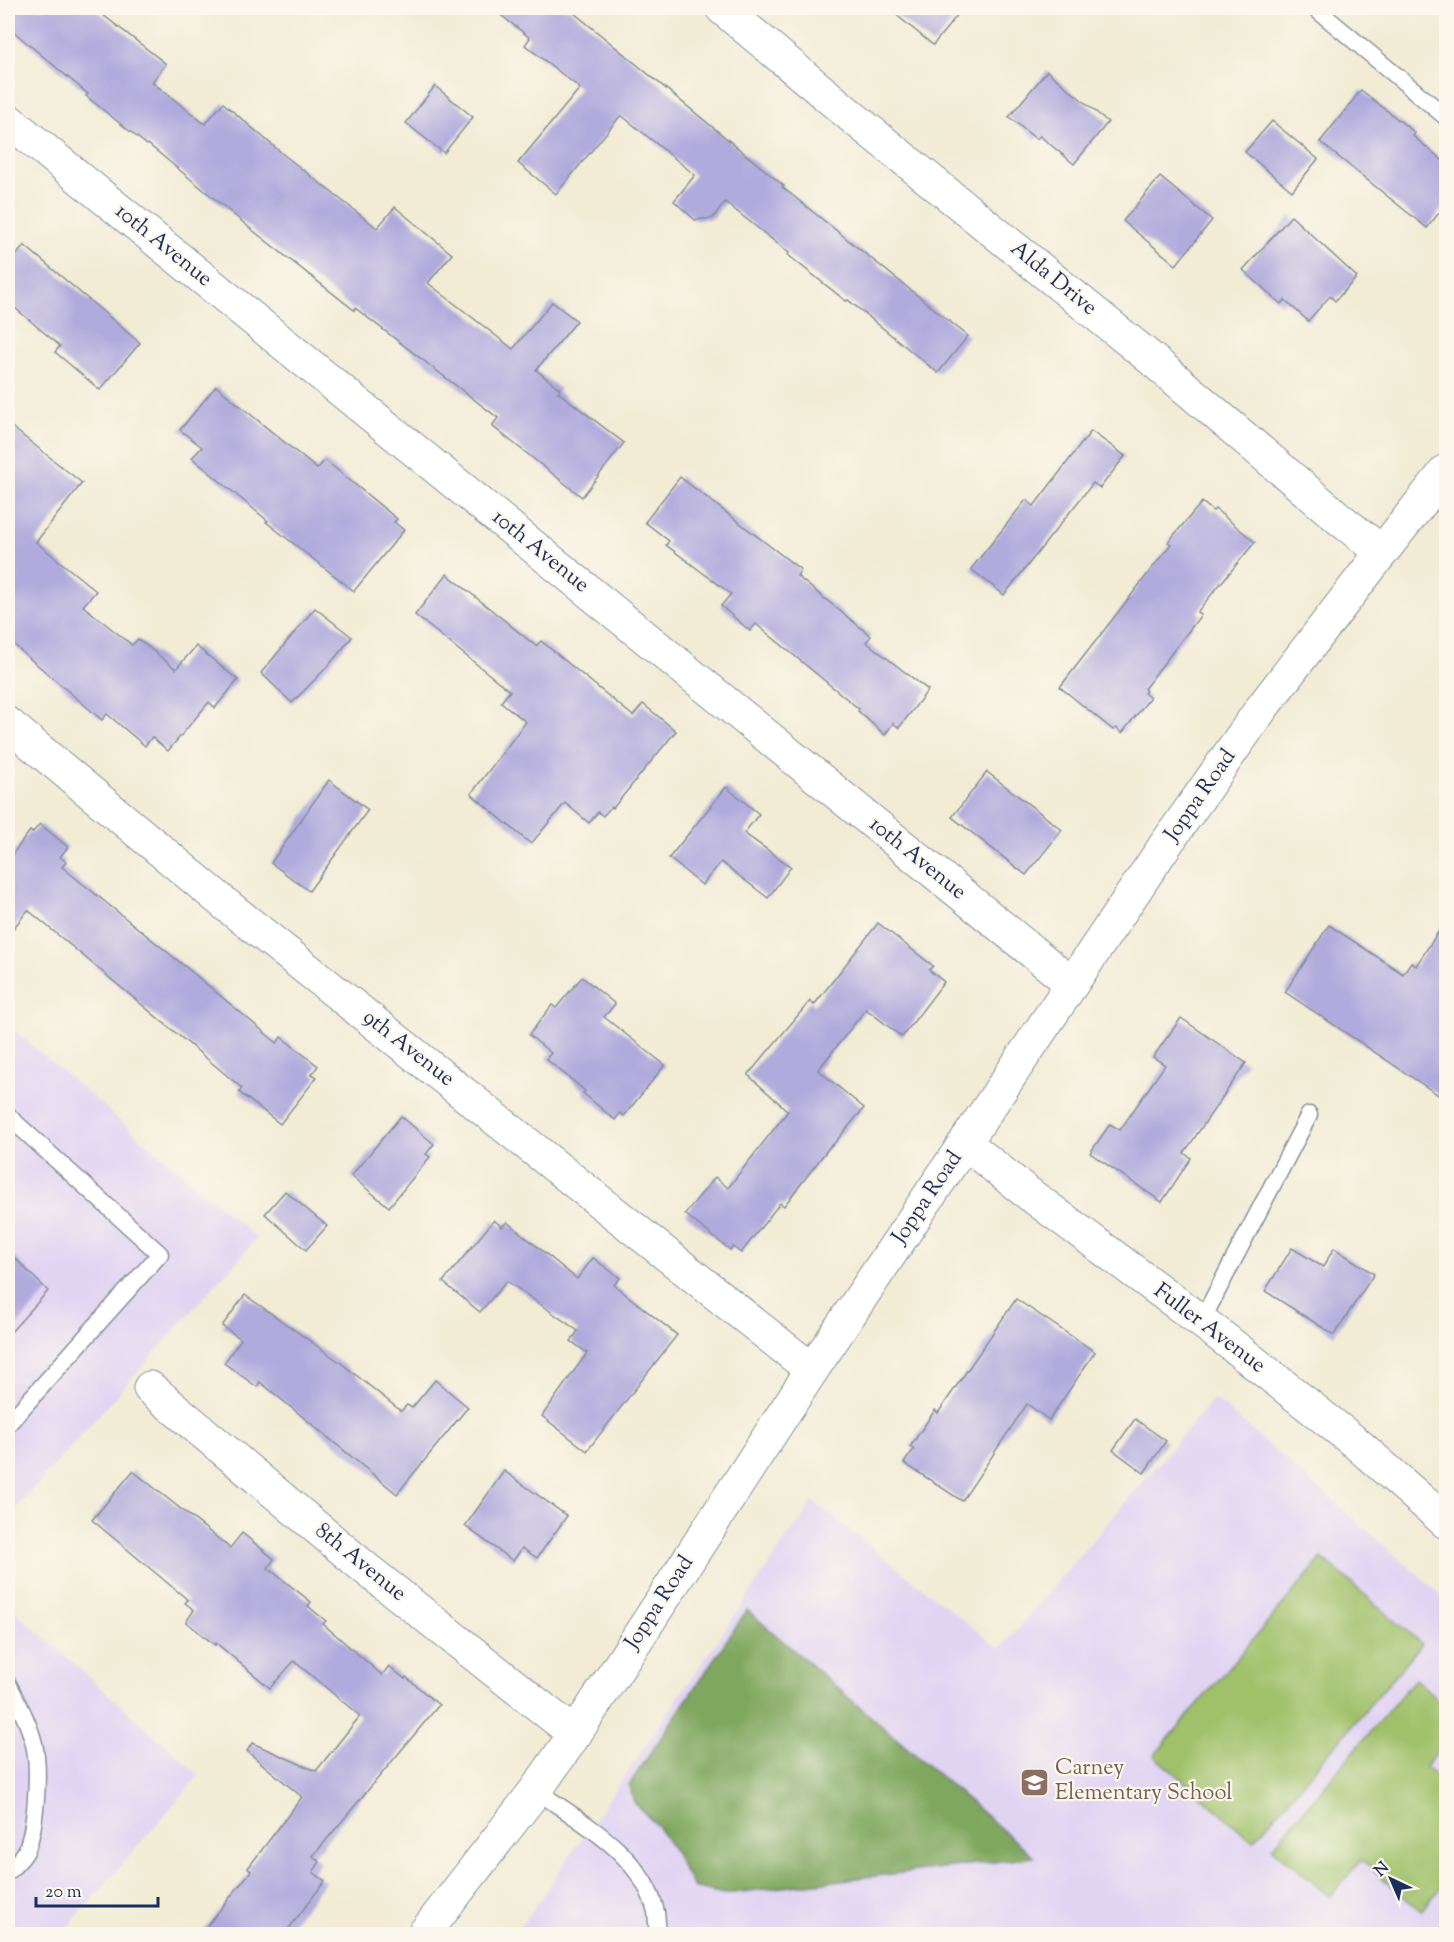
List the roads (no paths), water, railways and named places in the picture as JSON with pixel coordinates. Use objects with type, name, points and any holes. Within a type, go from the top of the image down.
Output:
[{"type":"street","name":"Alda Drive","points":[[722,8],[856,120],[1154,361],[1382,552]]},
{"type":"street","name":"10th Avenue","points":[[8,120],[1072,984]]},
{"type":"street","name":"Joppa Road","points":[[424,1935],[536,1790],[575,1734],[812,1370],[1166,844],[1264,705],[1446,471]]},
{"type":"street","name":"9th Avenue","points":[[8,724],[240,916],[812,1370]]},
{"type":"street","name":"Fuller Avenue","points":[[965,1143],[1356,1443],[1446,1522]]},
{"type":"street","name":"8th Avenue","points":[[150,1388],[365,1568],[575,1734]]},
{"type":"lane","points":[[1315,8],[1446,117]]},
{"type":"lane","points":[[1201,1322],[1309,1115]]},
{"type":"lane","points":[[8,1116],[160,1254],[8,1424]]},
{"type":"lane","points":[[8,1684],[21,1709],[34,1745],[36,1774],[34,1817],[26,1852],[8,1872]]},
{"type":"lane","points":[[536,1790],[620,1850],[647,1889],[656,1911],[658,1935]]},
{"type":"place","name":"Carney Elementary School","points":[[1034,1782]]}]
